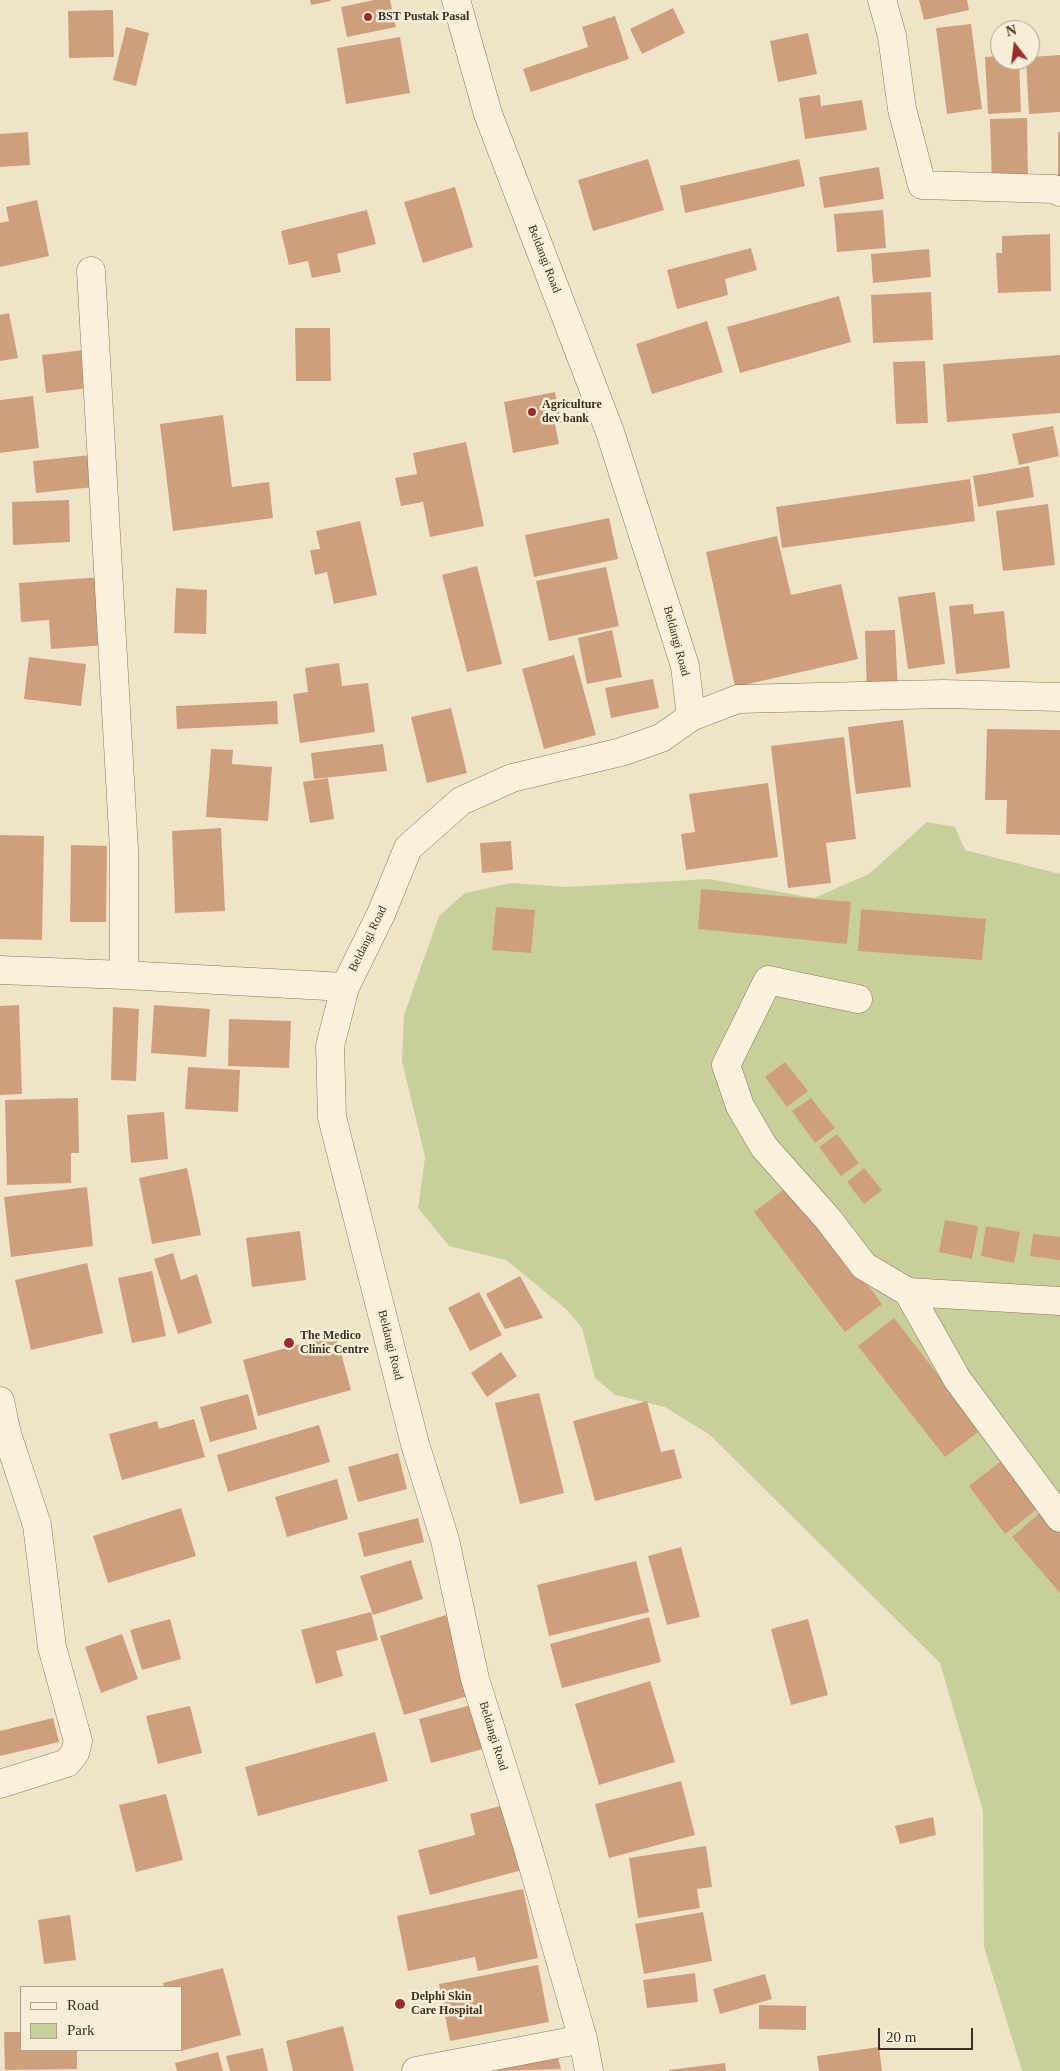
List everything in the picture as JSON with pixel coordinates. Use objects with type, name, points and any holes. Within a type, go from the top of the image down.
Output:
[{"type":"street","name":"Beldangi Road","points":[[456,0],[488,114],[610,432],[685,666],[691,717],[661,738],[621,752],[512,778],[461,801],[408,848],[381,914],[345,987],[330,1046],[332,1117],[415,1444],[445,1540],[475,1679],[527,1845],[583,2039],[589,2071]]},
{"type":"street","points":[[882,0],[892,36],[902,109],[922,185],[1054,188],[1060,192]]},
{"type":"street","points":[[91,271],[124,850],[124,975]]},
{"type":"street","points":[[691,717],[738,699],[943,694],[1060,697]]},
{"type":"street","points":[[0,970],[345,987]]},
{"type":"street","points":[[858,999],[768,980],[726,1066],[740,1106],[764,1147],[828,1218],[864,1266],[908,1292],[1060,1301]]},
{"type":"street","points":[[908,1292],[957,1379],[1060,1518]]},
{"type":"street","points":[[0,1402],[6,1434],[37,1525],[52,1648],[78,1741],[75,1754],[67,1763],[0,1784]]},
{"type":"street","points":[[416,2071],[583,2039]]},
{"type":"green space","points":[[927,822],[955,827],[965,850],[1060,874],[1060,2071],[1022,2071],[984,1947],[983,1811],[940,1663],[710,1435],[665,1407],[615,1395],[595,1378],[582,1328],[566,1309],[506,1260],[449,1246],[418,1208],[425,1157],[402,1061],[404,1015],[439,916],[465,893],[511,883],[567,887],[709,879],[814,898],[869,874]]},
{"type":"building","points":[[310,0],[330,0],[331,1],[311,5]]},
{"type":"building","name":"BST Pustak Pasal","points":[[374,0],[390,0],[396,27],[347,37],[341,7]]},
{"type":"building","points":[[919,0],[967,0],[969,10],[924,20]]},
{"type":"building","points":[[673,8],[685,33],[642,54],[630,29]]},
{"type":"building","points":[[113,10],[114,57],[69,58],[68,11]]},
{"type":"building","points":[[615,16],[629,59],[531,92],[523,69],[588,47],[582,27]]},
{"type":"building","points":[[971,24],[982,109],[947,114],[936,28]]},
{"type":"building","points":[[126,27],[149,33],[136,86],[113,80]]},
{"type":"building","points":[[808,33],[817,74],[778,82],[770,41]]},
{"type":"building","points":[[400,37],[410,93],[346,104],[337,48]]},
{"type":"building","points":[[1060,55],[1060,112],[1029,114],[1027,70],[1040,70],[1040,56]]},
{"type":"building","points":[[985,57],[990,57],[990,70],[1019,70],[1021,112],[988,114]]},
{"type":"building","points":[[820,95],[821,106],[862,100],[867,130],[805,139],[799,98]]},
{"type":"building","points":[[1027,118],[1028,183],[992,184],[990,119]]},
{"type":"building","points":[[28,132],[30,165],[0,167],[0,134]]},
{"type":"building","points":[[1058,132],[1060,132],[1060,180],[1058,180]]},
{"type":"building","points":[[648,159],[664,210],[593,231],[578,180]]},
{"type":"building","points":[[799,159],[805,186],[685,213],[680,186]]},
{"type":"building","points":[[879,167],[884,199],[824,208],[819,177]]},
{"type":"building","points":[[455,187],[473,247],[423,263],[404,202]]},
{"type":"building","points":[[37,200],[49,256],[0,267],[0,223],[9,221],[6,207]]},
{"type":"building","points":[[367,210],[376,244],[337,254],[341,272],[312,278],[308,261],[289,265],[281,231]]},
{"type":"building","points":[[883,210],[886,248],[837,252],[834,214]]},
{"type":"building","points":[[1050,234],[1051,291],[998,293],[996,253],[1002,253],[1002,236]]},
{"type":"building","points":[[751,248],[757,270],[725,279],[728,295],[677,309],[667,270]]},
{"type":"building","points":[[929,249],[931,277],[873,283],[871,254]]},
{"type":"building","points":[[931,292],[933,340],[873,343],[871,295]]},
{"type":"building","points":[[839,296],[851,342],[740,373],[727,327]]},
{"type":"building","points":[[9,313],[18,358],[0,361],[0,315]]},
{"type":"building","points":[[707,321],[723,372],[652,394],[636,344]]},
{"type":"building","points":[[295,328],[330,328],[331,381],[296,381]]},
{"type":"building","points":[[85,350],[90,388],[46,393],[42,355]]},
{"type":"building","points":[[1060,355],[1060,413],[947,422],[943,364]]},
{"type":"building","points":[[925,361],[928,423],[896,424],[893,362]]},
{"type":"building","name":"Agriculture dev bank","points":[[555,392],[561,423],[555,424],[559,444],[513,453],[504,402]]},
{"type":"building","points":[[33,396],[39,448],[0,453],[0,400]]},
{"type":"building","points":[[223,415],[232,487],[269,482],[273,518],[173,531],[160,424]]},
{"type":"building","points":[[1053,426],[1059,456],[1019,465],[1012,434]]},
{"type":"building","points":[[466,442],[484,526],[430,537],[423,502],[401,506],[395,478],[417,474],[413,453]]},
{"type":"building","points":[[91,455],[94,487],[36,493],[33,461]]},
{"type":"building","points":[[1029,466],[1034,497],[978,507],[973,476]]},
{"type":"building","points":[[970,479],[975,521],[782,548],[776,507]]},
{"type":"building","points":[[69,500],[70,542],[13,545],[12,502]]},
{"type":"building","points":[[1048,504],[1055,565],[1003,571],[996,511]]},
{"type":"building","points":[[609,518],[618,559],[534,577],[525,535]]},
{"type":"building","points":[[360,521],[377,595],[334,604],[327,572],[315,575],[310,550],[320,549],[316,531]]},
{"type":"building","points":[[777,536],[791,595],[841,584],[858,659],[735,687],[706,552]]},
{"type":"building","points":[[477,566],[502,664],[467,672],[442,575]]},
{"type":"building","points":[[606,567],[619,626],[549,641],[536,581]]},
{"type":"building","points":[[102,577],[107,645],[51,649],[49,620],[21,622],[19,583]]},
{"type":"building","points":[[176,588],[207,590],[206,634],[174,633]]},
{"type":"building","points":[[935,592],[945,664],[908,669],[898,597]]},
{"type":"building","points":[[973,604],[974,614],[1004,611],[1010,668],[956,674],[949,606]]},
{"type":"building","points":[[612,630],[622,677],[587,684],[578,638]]},
{"type":"building","points":[[895,630],[898,693],[867,694],[865,631]]},
{"type":"building","points":[[574,655],[596,735],[544,749],[522,669]]},
{"type":"building","points":[[29,657],[86,664],[81,706],[24,699]]},
{"type":"building","points":[[339,663],[342,686],[368,683],[375,732],[300,743],[293,694],[308,692],[305,668]]},
{"type":"building","points":[[653,679],[659,708],[611,718],[605,688]]},
{"type":"building","points":[[277,701],[278,724],[177,729],[176,706]]},
{"type":"building","points":[[451,708],[467,773],[427,783],[411,717]]},
{"type":"building","points":[[903,720],[911,787],[856,794],[848,727]]},
{"type":"building","points":[[987,729],[1060,730],[1060,835],[1006,834],[1007,800],[985,800]]},
{"type":"building","points":[[844,737],[856,839],[826,843],[831,883],[788,888],[771,746]]},
{"type":"building","points":[[383,744],[387,771],[314,779],[311,753]]},
{"type":"building","points":[[211,749],[233,750],[232,764],[272,767],[268,821],[206,817]]},
{"type":"building","points":[[328,778],[334,819],[310,823],[303,782]]},
{"type":"building","points":[[768,783],[778,857],[686,870],[681,834],[695,832],[689,794]]},
{"type":"building","points":[[221,828],[225,911],[175,913],[172,831]]},
{"type":"building","points":[[0,835],[44,836],[42,940],[0,939]]},
{"type":"building","points":[[511,841],[513,870],[482,873],[480,843]]},
{"type":"building","points":[[71,845],[107,846],[106,922],[70,922]]},
{"type":"building","points":[[701,889],[851,902],[847,944],[698,929]]},
{"type":"building","points":[[496,907],[535,910],[531,953],[492,950]]},
{"type":"building","points":[[861,909],[986,919],[982,960],[858,951]]},
{"type":"building","points":[[19,1005],[22,1094],[0,1095],[0,1006]]},
{"type":"building","points":[[154,1005],[210,1009],[206,1057],[151,1053]]},
{"type":"building","points":[[113,1007],[139,1009],[136,1081],[111,1080]]},
{"type":"building","points":[[229,1019],[291,1021],[289,1068],[228,1066]]},
{"type":"building","points":[[785,1062],[808,1091],[787,1107],[765,1077]]},
{"type":"building","points":[[188,1067],[240,1070],[238,1112],[185,1109]]},
{"type":"building","points":[[78,1098],[79,1153],[71,1153],[71,1183],[7,1185],[5,1100]]},
{"type":"building","points":[[811,1098],[835,1128],[815,1143],[792,1111]]},
{"type":"building","points":[[164,1112],[168,1159],[131,1163],[127,1115]]},
{"type":"building","points":[[837,1134],[859,1163],[841,1176],[819,1147]]},
{"type":"building","points":[[187,1168],[201,1235],[152,1244],[139,1178]]},
{"type":"building","points":[[864,1168],[882,1190],[864,1204],[847,1182]]},
{"type":"building","points":[[791,1184],[882,1304],[845,1332],[754,1212]]},
{"type":"building","points":[[87,1187],[93,1246],[11,1257],[4,1197]]},
{"type":"building","points":[[945,1220],[978,1226],[972,1259],[939,1252]]},
{"type":"building","points":[[986,1226],[1020,1232],[1014,1263],[981,1256]]},
{"type":"building","points":[[300,1231],[306,1280],[252,1287],[246,1238]]},
{"type":"building","points":[[1033,1234],[1060,1237],[1060,1260],[1030,1256]]},
{"type":"building","points":[[173,1253],[181,1280],[197,1274],[212,1323],[178,1334],[154,1259]]},
{"type":"building","points":[[87,1263],[103,1333],[31,1350],[15,1280]]},
{"type":"building","points":[[152,1271],[166,1336],[132,1343],[118,1278]]},
{"type":"building","points":[[520,1276],[543,1318],[505,1329],[486,1294]]},
{"type":"building","points":[[479,1292],[502,1335],[470,1351],[448,1308]]},
{"type":"building","points":[[894,1318],[981,1430],[945,1457],[858,1346]]},
{"type":"building","points":[[336,1334],[351,1390],[258,1416],[243,1360]]},
{"type":"building","points":[[501,1352],[517,1376],[487,1397],[471,1373]]},
{"type":"building","points":[[539,1393],[564,1493],[520,1504],[495,1403]]},
{"type":"building","points":[[248,1394],[257,1429],[210,1442],[200,1407]]},
{"type":"building","points":[[647,1401],[661,1452],[674,1449],[682,1478],[595,1501],[573,1421]]},
{"type":"building","points":[[194,1419],[205,1457],[122,1480],[109,1434],[157,1421],[159,1429]]},
{"type":"building","points":[[319,1425],[330,1462],[228,1492],[217,1455]]},
{"type":"building","points":[[398,1453],[407,1489],[358,1502],[348,1467]]},
{"type":"building","points":[[1004,1459],[1040,1507],[1005,1534],[969,1486]]},
{"type":"building","points":[[337,1479],[348,1519],[287,1537],[275,1497]]},
{"type":"building","points":[[181,1508],[196,1556],[108,1583],[93,1536]]},
{"type":"building","points":[[1043,1510],[1060,1530],[1060,1593],[1012,1537]]},
{"type":"building","points":[[418,1518],[424,1542],[364,1557],[358,1533]]},
{"type":"building","points":[[681,1547],[700,1617],[667,1625],[648,1556]]},
{"type":"building","points":[[411,1560],[423,1599],[373,1615],[360,1576]]},
{"type":"building","points":[[636,1561],[649,1612],[549,1636],[537,1585]]},
{"type":"building","points":[[371,1612],[378,1640],[336,1651],[343,1676],[316,1684],[301,1630]]},
{"type":"building","points":[[446,1615],[471,1695],[404,1715],[380,1636]]},
{"type":"building","points":[[649,1617],[661,1662],[562,1688],[550,1644]]},
{"type":"building","points":[[170,1619],[181,1659],[142,1670],[130,1630]]},
{"type":"building","points":[[808,1619],[828,1695],[791,1705],[771,1629]]},
{"type":"building","points":[[122,1634],[138,1679],[101,1693],[85,1647]]},
{"type":"building","points":[[650,1681],[675,1762],[599,1785],[575,1704]]},
{"type":"building","points":[[471,1705],[483,1749],[431,1763],[419,1719]]},
{"type":"building","points":[[190,1706],[202,1753],[158,1764],[146,1716]]},
{"type":"building","points":[[53,1718],[59,1742],[0,1756],[0,1731]]},
{"type":"building","points":[[375,1732],[388,1781],[258,1816],[245,1767]]},
{"type":"building","points":[[681,1781],[695,1835],[609,1858],[595,1804]]},
{"type":"building","points":[[166,1794],[183,1860],[136,1872],[119,1805]]},
{"type":"building","points":[[504,1805],[522,1870],[430,1895],[418,1850],[475,1835],[470,1814]]},
{"type":"building","points":[[933,1817],[936,1835],[900,1844],[895,1826]]},
{"type":"building","points":[[706,1846],[712,1887],[697,1889],[700,1908],[638,1918],[629,1858]]},
{"type":"building","points":[[523,1889],[538,1958],[478,1971],[475,1957],[408,1971],[397,1916]]},
{"type":"building","points":[[703,1912],[712,1961],[644,1974],[635,1924]]},
{"type":"building","points":[[70,1915],[76,1960],[44,1964],[38,1920]]},
{"type":"building","points":[[538,1965],[549,2022],[450,2041],[439,1984]]},
{"type":"building","points":[[223,1968],[241,2035],[182,2051],[182,1986],[164,1986],[163,1983]]},
{"type":"building","points":[[695,1973],[698,2002],[647,2008],[643,1980]]},
{"type":"building","points":[[765,1974],[772,1999],[720,2014],[713,1989]]},
{"type":"building","points":[[759,2005],[806,2006],[806,2030],[759,2029]]},
{"type":"building","points":[[343,2026],[354,2071],[293,2071],[286,2041]]},
{"type":"building","points":[[4,2032],[20,2032],[20,2051],[77,2051],[77,2069],[5,2070]]},
{"type":"building","points":[[879,2047],[882,2071],[819,2071],[817,2056]]},
{"type":"building","points":[[263,2048],[268,2071],[230,2071],[226,2056]]},
{"type":"building","points":[[556,2051],[561,2069],[497,2071],[495,2062]]},
{"type":"building","points":[[218,2052],[223,2071],[177,2071],[175,2063]]},
{"type":"building","points":[[725,2063],[726,2071],[669,2071],[669,2070]]},
{"type":"place","name":"BST Pustak Pasal","points":[[368,17]]},
{"type":"place","name":"Agriculture dev bank","points":[[532,412]]},
{"type":"place","name":"The Medico Clinic Centre","points":[[289,1343]]},
{"type":"place","name":"Delphi Skin Care Hospital","points":[[400,2004]]}]
